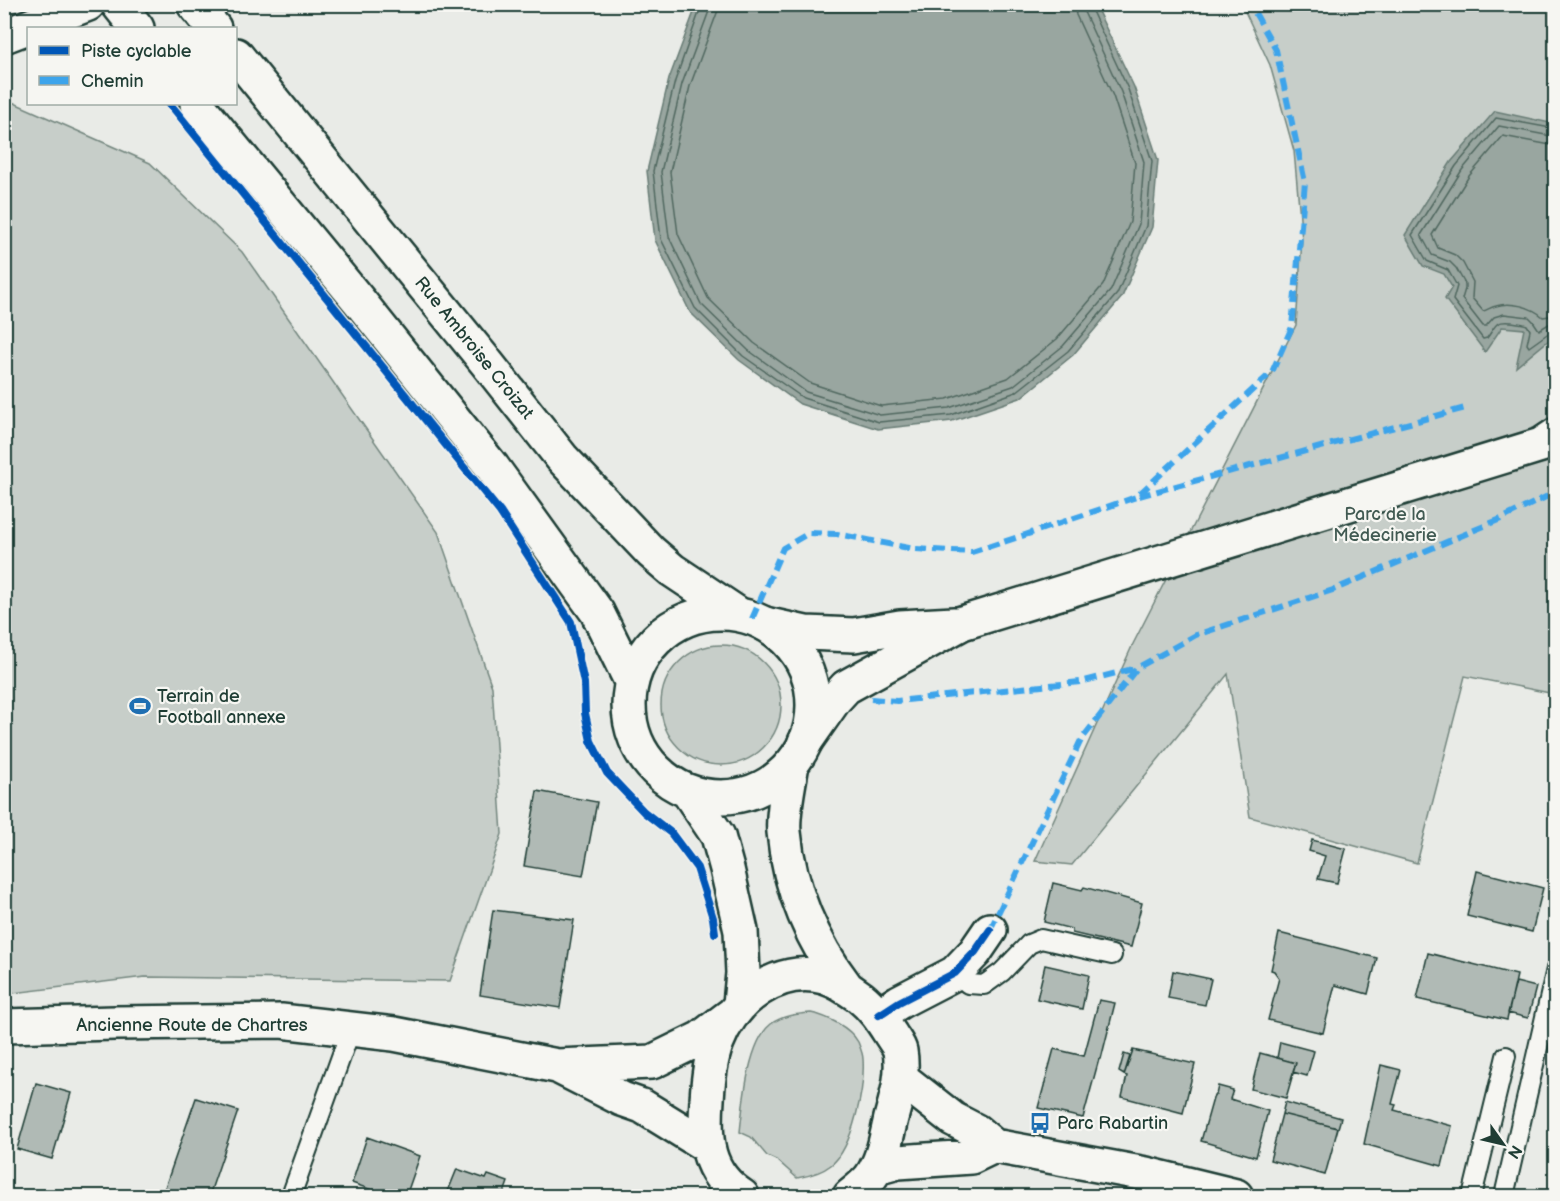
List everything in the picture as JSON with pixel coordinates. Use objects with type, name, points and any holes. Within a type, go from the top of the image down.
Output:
[{"type":"main road","points":[[28,27],[88,4]]},
{"type":"main road","points":[[118,4],[136,27]]},
{"type":"main road","points":[[194,4],[213,27]]},
{"type":"main road","points":[[4,36],[27,27]]},
{"type":"main road","name":"Rue Ambroise Croizat","points":[[241,62],[562,458],[672,570],[752,619]]},
{"type":"main road","points":[[197,105],[360,302],[493,468],[597,612],[631,681]]},
{"type":"main road","points":[[962,623],[900,627],[854,635],[806,633],[752,619],[710,613],[684,620],[660,635],[642,656],[631,681],[628,708],[633,735],[645,760],[664,779],[689,793],[716,798],[744,794],[771,783],[798,753],[835,699],[846,687],[962,623],[1540,445],[1556,435]]},
{"type":"main road","points":[[752,619],[787,641],[796,651],[811,675],[814,688],[813,720],[798,753],[783,831],[790,872],[805,917],[831,967],[846,988],[867,1003],[879,1016],[900,1049],[901,1078],[881,1157],[864,1185]]},
{"type":"main road","points":[[689,793],[718,836],[741,931],[743,973],[735,1010],[717,1042],[706,1111],[707,1146],[715,1171],[740,1196]]},
{"type":"main road","points":[[879,1016],[899,1002],[955,973],[975,952],[990,930]]},
{"type":"main road","name":"Ancienne Route de Chartres","points":[[4,1026],[281,1022],[394,1034],[557,1066],[652,1062],[701,1038],[760,989],[784,977],[812,975],[826,978],[846,988]]},
{"type":"main road","name":"Ancienne Route de Chartres","points":[[557,1066],[622,1099],[642,1106],[707,1146]]},
{"type":"main road","points":[[901,1078],[953,1119],[976,1131],[994,1146],[1146,1174],[1236,1197]]},
{"type":"main road","points":[[864,1185],[898,1162],[971,1157],[994,1146]]},
{"type":"lane","points":[[955,973],[968,984],[984,985],[1002,972],[1029,944],[1041,939],[1112,955]]},
{"type":"lane","points":[[1504,1197],[1556,969]]},
{"type":"lane","points":[[291,1197],[351,1029]]},
{"type":"lane","points":[[1472,1197],[1506,1056]]},
{"type":"green space","name":"Parc de la Médecinerie","points":[[1242,5],[1555,5],[1555,694],[1465,676],[1417,863],[1250,817],[1228,674],[1072,865],[1035,861],[1133,644],[1296,325],[1302,240],[1294,151],[1270,65]]},
{"type":"green space","points":[[12,102],[150,163],[242,252],[438,532],[492,687],[502,834],[450,981],[145,977],[5,994],[4,105]]},
{"type":"green space","points":[[721,645],[744,649],[764,662],[777,682],[781,705],[777,728],[764,748],[744,761],[721,765],[698,761],[678,748],[665,728],[661,705],[665,682],[678,662],[698,649]]},
{"type":"green space","points":[[811,1013],[837,1023],[858,1042],[863,1057],[862,1085],[856,1116],[846,1145],[839,1157],[823,1170],[797,1178],[778,1161],[767,1156],[751,1137],[740,1132],[748,1074],[763,1033],[771,1024],[780,1019]]},
{"type":"water","points":[[697,4],[1095,5],[1134,87],[1158,160],[1152,227],[1122,297],[1073,355],[1020,398],[952,421],[878,429],[800,404],[739,360],[690,312],[655,240],[647,171],[669,79]]},
{"type":"water","points":[[1495,111],[1555,124],[1555,335],[1516,367],[1524,329],[1502,327],[1485,352],[1445,299],[1452,287],[1444,274],[1423,266],[1405,235],[1451,162]]},
{"type":"building","points":[[537,791],[597,802],[583,876],[524,866]]},
{"type":"building","points":[[1312,840],[1346,849],[1337,883],[1318,879],[1325,856],[1309,851]]},
{"type":"building","points":[[1477,871],[1543,888],[1532,932],[1467,916]]},
{"type":"building","points":[[1053,883],[1082,890],[1084,887],[1142,903],[1131,947],[1072,933],[1072,929],[1044,922]]},
{"type":"building","points":[[493,910],[574,920],[560,1008],[480,995]]},
{"type":"building","points":[[1279,933],[1377,958],[1368,994],[1335,985],[1323,1033],[1268,1020],[1279,978],[1271,970]]},
{"type":"building","points":[[1428,953],[1517,975],[1507,1020],[1417,999]]},
{"type":"building","points":[[1045,965],[1089,975],[1082,1009],[1037,999]]},
{"type":"building","points":[[1173,971],[1211,979],[1205,1005],[1168,998]]},
{"type":"building","points":[[1516,982],[1536,987],[1528,1018],[1508,1013]]},
{"type":"building","points":[[1099,1000],[1115,1003],[1083,1118],[1038,1108],[1054,1049],[1084,1056]]},
{"type":"building","points":[[1280,1042],[1314,1051],[1307,1076],[1293,1072],[1296,1063],[1277,1058]]},
{"type":"building","points":[[1133,1050],[1195,1064],[1183,1113],[1122,1097],[1127,1076],[1124,1075]]},
{"type":"building","points":[[1260,1053],[1296,1063],[1286,1098],[1251,1089]]},
{"type":"building","points":[[1124,1054],[1130,1056],[1124,1075],[1119,1072]]},
{"type":"building","points":[[1381,1065],[1401,1070],[1392,1104],[1396,1105],[1394,1110],[1452,1126],[1442,1166],[1364,1144]]},
{"type":"building","points":[[36,1083],[71,1093],[52,1159],[17,1149]]},
{"type":"building","points":[[1218,1086],[1233,1090],[1230,1099],[1268,1111],[1256,1157],[1201,1141]]},
{"type":"building","points":[[196,1098],[238,1111],[209,1196],[162,1196]]},
{"type":"building","points":[[1285,1102],[1341,1118],[1338,1128],[1282,1114]]},
{"type":"building","points":[[1282,1114],[1338,1128],[1325,1175],[1270,1160]]},
{"type":"building","points":[[367,1137],[420,1156],[406,1196],[389,1196],[352,1183]]},
{"type":"building","points":[[457,1169],[486,1179],[488,1175],[508,1182],[503,1196],[446,1196]]},
{"type":"marked path","points":[[752,619],[783,548],[809,533],[837,534],[914,549],[972,552],[1136,497],[1272,372],[1292,327],[1305,182],[1276,50],[1250,4]]},
{"type":"marked path","points":[[1139,496],[1469,407]]},
{"type":"marked path","points":[[990,930],[1081,740],[1137,668],[1196,635],[1333,590],[1503,518],[1556,492]]},
{"type":"marked path","points":[[871,699],[897,701],[1080,682],[1137,668]]},
{"type":"cycle path","points":[[171,105],[500,512],[571,622],[584,683],[585,713],[591,741],[607,773],[644,812],[671,833],[697,868],[713,918],[715,933]]},
{"type":"cycle path","points":[[879,1015],[955,973],[975,952],[990,930]]},
{"type":"place","name":"Terrain de Football annexe","points":[[140,706]]},
{"type":"place","name":"Parc Rabartin","points":[[1040,1123]]}]
